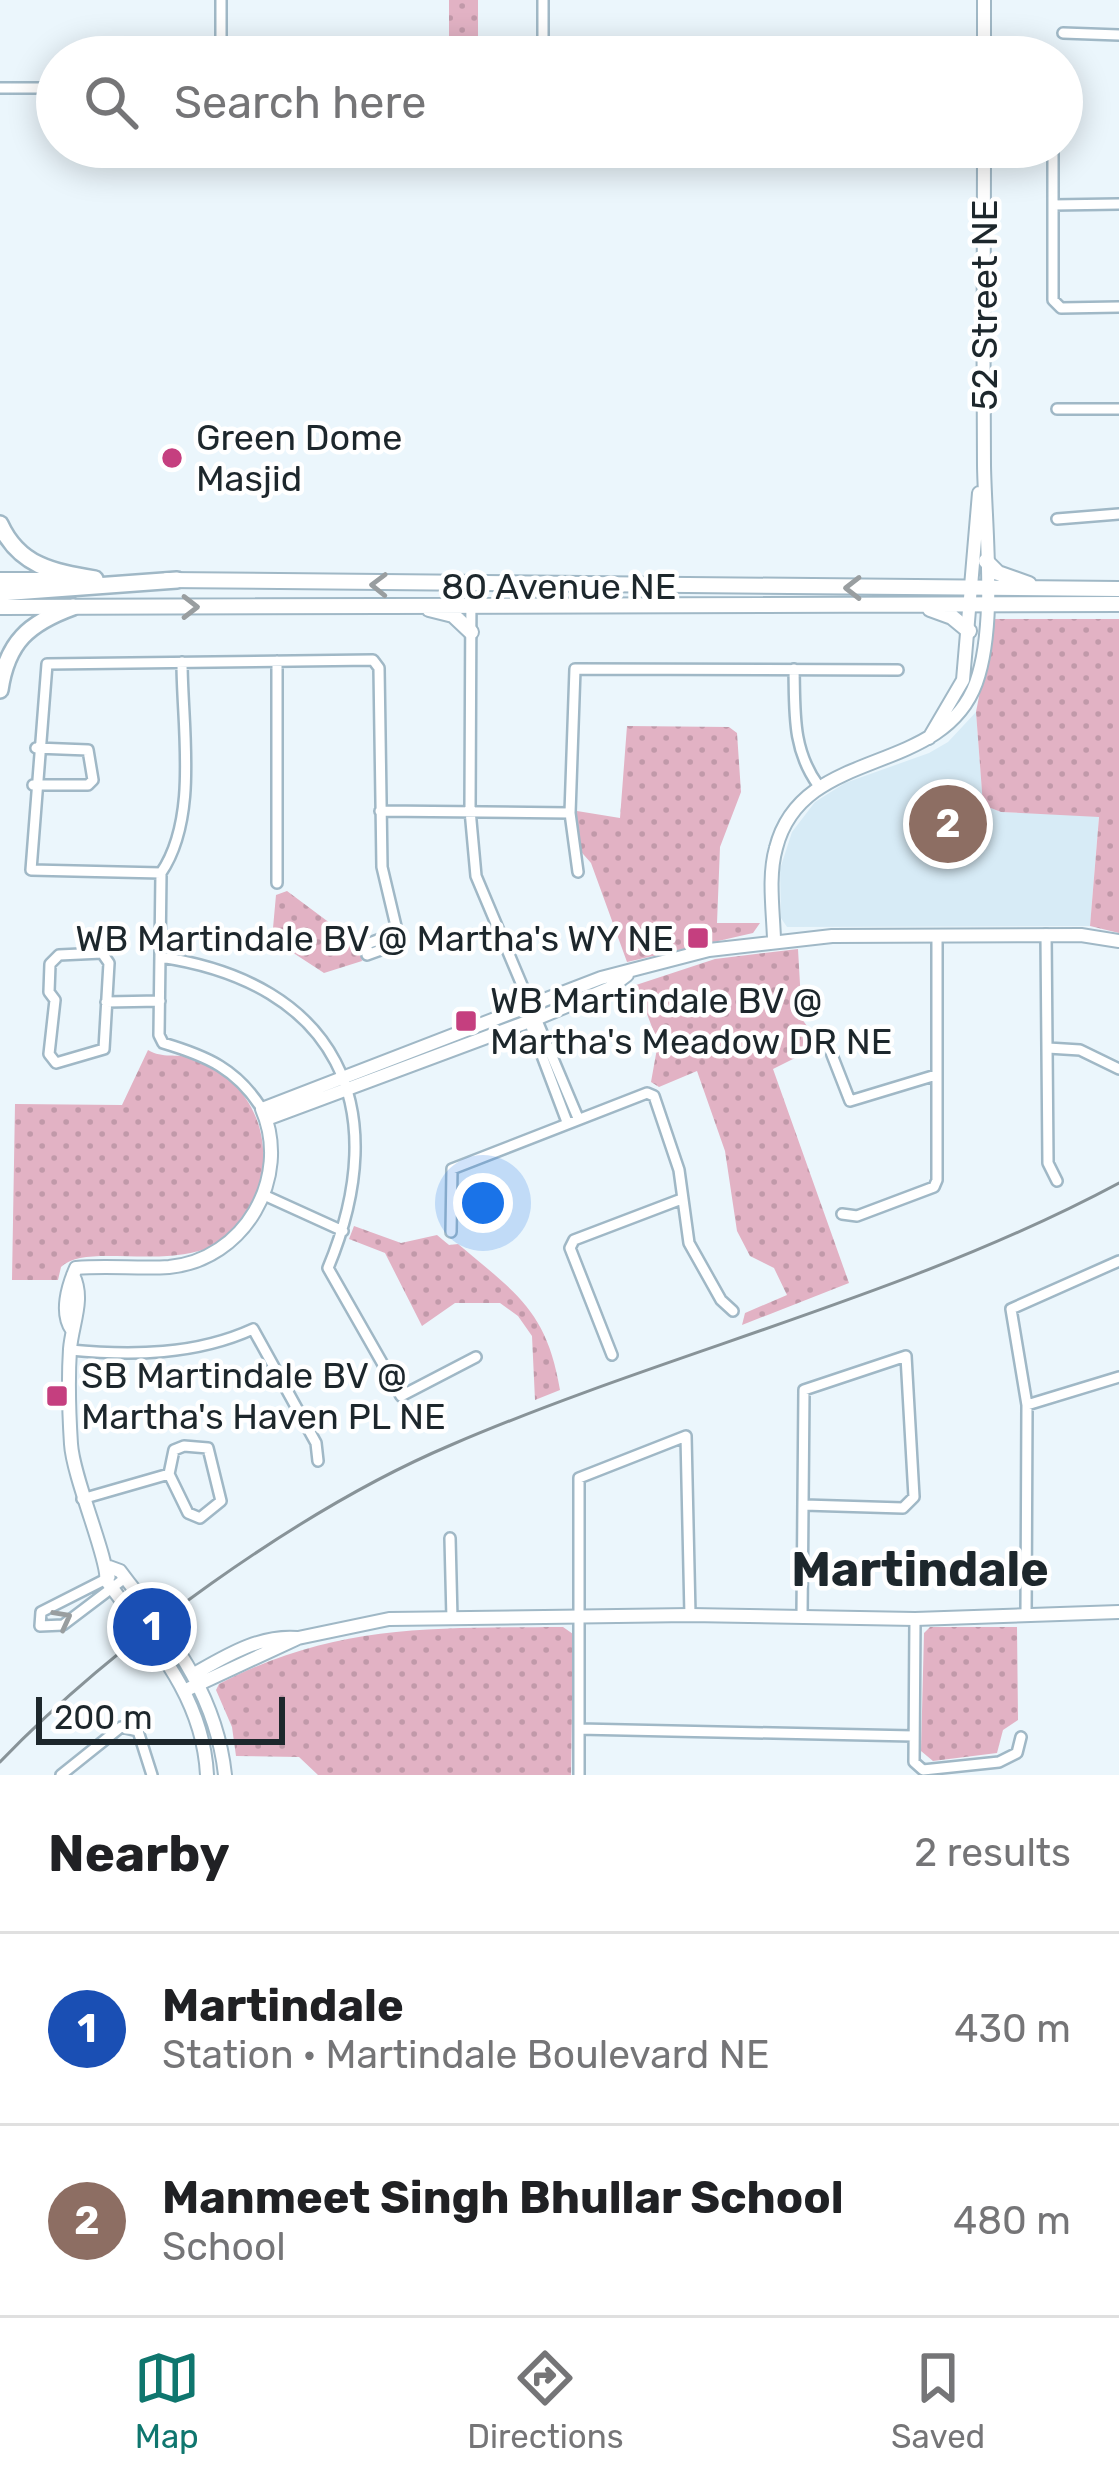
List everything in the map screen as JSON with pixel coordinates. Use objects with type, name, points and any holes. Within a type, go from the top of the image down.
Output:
[{"type":"main road","points":[[0,524],[14,549],[31,563],[98,580]]},
{"type":"main road","points":[[986,561],[1010,578],[1045,589]]},
{"type":"main road","name":"80 Avenue NE","points":[[0,580],[471,586],[1119,604]]},
{"type":"main road","points":[[0,592],[177,580]]},
{"type":"main road","name":"80 Avenue NE","points":[[0,607],[908,604],[1045,589],[1119,589]]},
{"type":"main road","points":[[400,604],[453,615],[471,632]]},
{"type":"main road","points":[[908,604],[947,614],[969,631]]},
{"type":"main road","points":[[0,690],[3,667],[18,638],[32,625],[73,607]]},
{"type":"street","points":[[220,0],[221,36]]},
{"type":"street","points":[[543,0],[543,36]]},
{"type":"street","points":[[984,0],[984,36]]},
{"type":"street","points":[[1063,33],[1119,35]]},
{"type":"street","points":[[0,88],[36,88]]},
{"type":"street","name":"52 Street NE","points":[[977,597],[986,561],[984,168]]},
{"type":"street","points":[[1053,168],[1053,300],[1061,308],[1119,307]]},
{"type":"street","points":[[1053,205],[1119,204]]},
{"type":"street","points":[[1057,410],[1119,409]]},
{"type":"street","name":"52 Street NE","points":[[977,597],[984,462]]},
{"type":"street","points":[[1058,519],[1070,513],[1119,514]]},
{"type":"street","points":[[471,586],[470,810],[476,876],[573,1120]]},
{"type":"street","points":[[928,739],[963,680],[977,597]]},
{"type":"street","points":[[774,938],[775,851],[788,818],[818,785],[951,725],[978,679],[977,597]]},
{"type":"street","points":[[277,661],[277,883]]},
{"type":"street","points":[[182,662],[182,819],[174,853],[160,873],[163,1043],[210,1056],[238,1077],[264,1114],[271,1161],[266,1196],[238,1233],[207,1257],[172,1267],[76,1268],[67,1323],[72,1330],[71,1449],[82,1499],[114,1577],[184,1686],[202,1731],[207,1775]]},
{"type":"street","points":[[160,873],[35,873],[29,865],[47,664],[377,664],[382,867],[396,933]]},
{"type":"street","points":[[578,872],[570,813],[574,669],[898,670]]},
{"type":"street","points":[[794,669],[796,738],[804,765],[818,785]]},
{"type":"street","points":[[33,785],[88,785],[93,780],[88,750],[36,748]]},
{"type":"street","points":[[380,811],[570,813]]},
{"type":"street","points":[[346,1083],[601,978],[774,938],[1046,934],[1119,941]]},
{"type":"street","points":[[1046,934],[1048,1163],[1057,1181]]},
{"type":"street","points":[[842,1214],[857,1216],[934,1187],[937,936]]},
{"type":"street","points":[[107,957],[106,1002],[104,1049],[63,1064],[51,1059],[53,958],[107,957]]},
{"type":"street","points":[[160,957],[235,973],[269,990],[311,1030],[346,1083],[359,1167],[344,1231],[328,1268],[401,1396],[476,1357]]},
{"type":"street","points":[[264,1114],[532,1020],[610,988],[628,974]]},
{"type":"street","points":[[106,1002],[160,1001]]},
{"type":"street","points":[[1048,1048],[1080,1050],[1119,1069]]},
{"type":"street","points":[[832,1055],[850,1101],[936,1076]]},
{"type":"street","points":[[451,1232],[452,1169],[573,1120],[654,1096],[679,1170],[679,1200],[689,1243],[721,1300],[733,1311]]},
{"type":"street","points":[[266,1196],[344,1231]]},
{"type":"street","points":[[612,1355],[570,1248],[574,1240],[679,1200]]},
{"type":"street","points":[[1026,1616],[1028,1406],[1011,1309],[1119,1261]]},
{"type":"street","points":[[70,1350],[185,1351],[216,1346],[253,1329],[316,1443],[318,1461]]},
{"type":"street","points":[[802,1616],[804,1390],[906,1356],[914,1496],[904,1508],[804,1505]]},
{"type":"street","points":[[1028,1406],[1119,1377]]},
{"type":"street","points":[[579,1775],[579,1478],[686,1436],[690,1615]]},
{"type":"street","points":[[208,1448],[221,1501],[200,1517],[188,1513],[169,1474],[174,1450],[208,1448]]},
{"type":"street","points":[[82,1499],[169,1474]]},
{"type":"street","points":[[450,1538],[452,1619]]},
{"type":"street","points":[[114,1577],[63,1625],[40,1626],[41,1612],[114,1577]]},
{"type":"street","points":[[114,1577],[198,1678],[217,1725],[225,1775]]},
{"type":"street","points":[[184,1686],[298,1638],[358,1623],[690,1615],[915,1619],[1119,1612]]},
{"type":"street","points":[[915,1619],[914,1762],[923,1770],[999,1762],[1017,1753],[1022,1737]]},
{"type":"street","points":[[61,1775],[121,1727],[138,1731],[152,1775]]},
{"type":"street","points":[[579,1729],[913,1736]]},
{"type":"shaded area","points":[[449,0],[478,0],[478,36],[449,36]]},
{"type":"shaded area","points":[[994,619],[1119,619],[1119,933],[1090,926],[1099,817],[1001,812],[983,805],[976,712]]},
{"type":"shaded area","points":[[976,712],[983,805],[1001,812],[1099,816],[1090,926],[787,927],[781,918],[780,869],[792,832],[815,802],[845,783],[929,753],[948,742]]},
{"type":"shaded area","points":[[627,726],[729,727],[737,733],[741,792],[720,847],[717,923],[760,923],[753,933],[627,962],[591,863],[576,846],[577,811],[620,818]]},
{"type":"shaded area","points":[[287,891],[358,944],[362,961],[324,973],[272,939],[276,895]]},
{"type":"shaded area","points":[[798,949],[802,1019],[821,1046],[817,1055],[801,1055],[773,1069],[849,1283],[742,1325],[745,1313],[787,1295],[774,1268],[750,1256],[737,1231],[725,1151],[697,1071],[659,1087],[651,1082],[658,1043],[636,985],[715,959]]},
{"type":"shaded area","points":[[148,1050],[209,1066],[248,1102],[263,1154],[249,1213],[227,1238],[199,1251],[79,1258],[61,1267],[58,1280],[12,1280],[15,1104],[122,1105]]},
{"type":"shaded area","points":[[354,1226],[401,1243],[437,1235],[449,1245],[458,1244],[526,1306],[547,1341],[560,1390],[535,1400],[532,1336],[518,1316],[500,1303],[455,1303],[422,1326],[385,1253],[349,1239]]},
{"type":"shaded area","points":[[563,1627],[573,1634],[571,1775],[318,1775],[299,1757],[236,1756],[232,1727],[216,1690],[219,1684],[262,1664],[346,1639],[429,1629]]},
{"type":"shaded area","points":[[930,1627],[1017,1627],[1018,1720],[1003,1730],[997,1753],[933,1761],[921,1751],[924,1633]]},
{"type":"tram line","points":[[0,1762],[97,1672],[212,1583],[393,1472],[534,1411],[956,1258],[1119,1183]]},
{"type":"place","name":"Green Dome Masjid","points":[[172,458]]},
{"type":"place","name":"Manmeet Singh Bhullar School","points":[[948,824]]},
{"type":"place","name":"WB Martindale BV @ Martha's WY NE","points":[[698,938]]},
{"type":"place","name":"WB Martindale BV @ Martha's Meadow DR NE","points":[[466,1021]]},
{"type":"place","name":"SB Martindale BV @ Martha's Haven PL NE","points":[[57,1396]]},
{"type":"place","name":"Martindale","points":[[152,1627]]},
{"type":"district","name":"Martindale","points":[[920,1569]]}]
